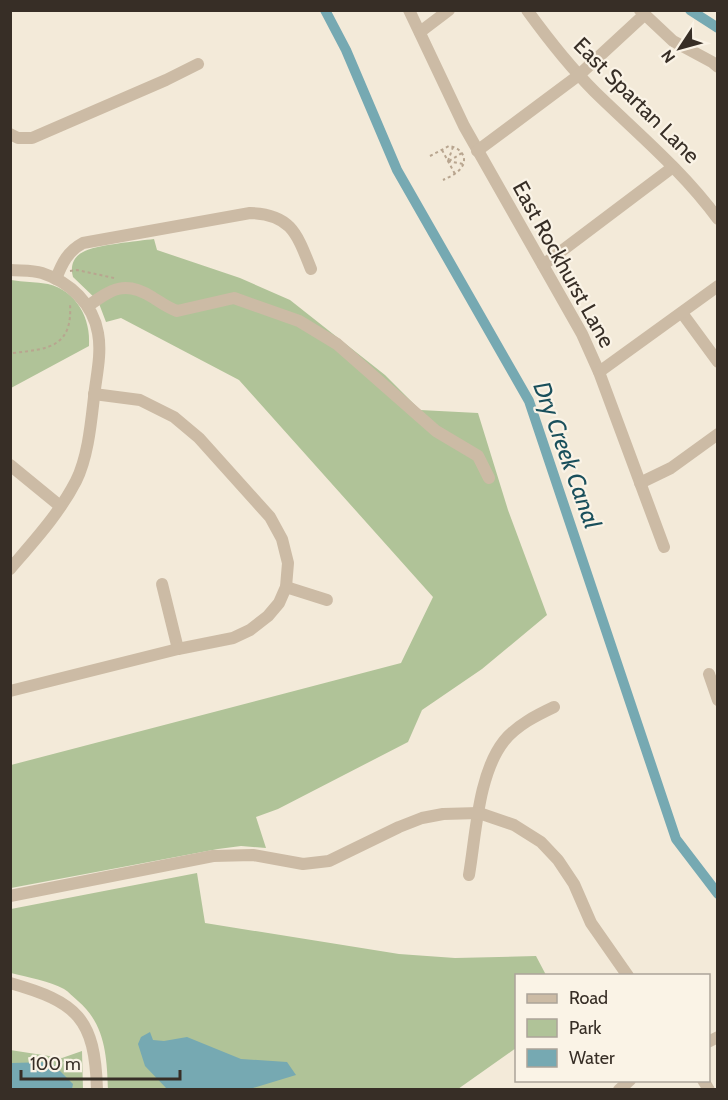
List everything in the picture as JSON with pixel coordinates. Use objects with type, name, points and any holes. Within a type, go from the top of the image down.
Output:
[{"type":"street","name":"East Rockhurst Lane","points":[[409,10],[477,151],[582,333],[599,372],[664,547]]},
{"type":"street","points":[[420,32],[449,10]]},
{"type":"street","name":"East Spartan Lane","points":[[527,10],[579,75],[694,188],[717,219]]},
{"type":"street","points":[[477,151],[579,75],[642,13],[673,41],[716,63]]},
{"type":"street","points":[[10,134],[18,138],[32,138],[166,80],[198,63]]},
{"type":"street","points":[[543,265],[673,167]]},
{"type":"street","points":[[56,279],[67,256],[83,243],[250,213],[274,216],[284,221],[299,238],[311,269]]},
{"type":"street","points":[[10,270],[40,272],[56,279],[77,294],[88,306],[99,334],[89,438],[77,479],[60,506],[10,569]]},
{"type":"street","points":[[599,372],[717,286]]},
{"type":"street","points":[[88,306],[110,291],[126,287],[143,291],[177,311],[234,298],[299,321],[338,344],[436,431],[478,456],[489,478]]},
{"type":"street","points":[[682,313],[717,362]]},
{"type":"street","points":[[10,692],[178,649],[233,638],[250,630],[268,616],[279,603],[286,587],[288,563],[282,539],[270,517],[199,438],[174,417],[140,400],[94,394]]},
{"type":"street","points":[[640,483],[671,468],[717,434]]},
{"type":"street","points":[[10,465],[60,506]]},
{"type":"street","points":[[162,584],[178,649]]},
{"type":"street","points":[[286,587],[327,600]]},
{"type":"street","points":[[710,674],[717,700]]},
{"type":"street","points":[[469,875],[486,774],[504,741],[531,718],[554,707]]},
{"type":"street","points":[[10,896],[213,856],[254,855],[303,864],[329,861],[422,818],[443,814],[479,813],[514,825],[541,842],[558,860],[574,884],[591,923],[627,974]]},
{"type":"street","points":[[10,983],[44,993],[64,1003],[80,1019],[93,1045],[97,1089]]},
{"type":"path","points":[[448,161],[454,146]]},
{"type":"path","points":[[430,156],[441,148],[454,146],[462,153],[464,164],[461,170],[443,180]]},
{"type":"path","points":[[441,148],[455,174]]},
{"type":"path","points":[[448,161],[462,153]]},
{"type":"path","points":[[448,161],[464,164]]},
{"type":"path","points":[[13,353],[42,350],[63,337],[69,328],[70,302],[77,294]]},
{"type":"green space","points":[[154,239],[157,250],[240,278],[290,300],[385,375],[420,410],[478,413],[508,510],[547,615],[482,669],[422,710],[408,742],[278,809],[256,817],[266,848],[241,846],[218,849],[11,888],[11,765],[401,663],[433,597],[239,380],[121,318],[106,322],[98,301],[73,277],[73,263],[83,252],[107,245]]},
{"type":"green space","points":[[11,280],[48,284],[67,293],[85,316],[89,346],[11,388]]},
{"type":"green space","points":[[197,873],[205,923],[399,954],[455,958],[536,956],[545,974],[515,974],[515,1049],[458,1089],[108,1090],[103,1041],[87,1010],[58,986],[11,973],[11,909]]},
{"type":"green space","points":[[10,1050],[62,1058],[82,1051],[83,1089],[11,1089]]},
{"type":"water","points":[[150,1032],[153,1040],[164,1041],[187,1037],[241,1059],[287,1062],[296,1075],[252,1089],[167,1089],[145,1066],[138,1044],[141,1037]]},
{"type":"water","points":[[51,1062],[73,1084],[72,1089],[11,1089],[11,1063]]},
{"type":"waterway","name":"Dry Creek Canal","points":[[325,10],[346,50],[397,170],[529,401],[676,839],[718,894]]},
{"type":"waterway","points":[[690,10],[718,28]]}]
